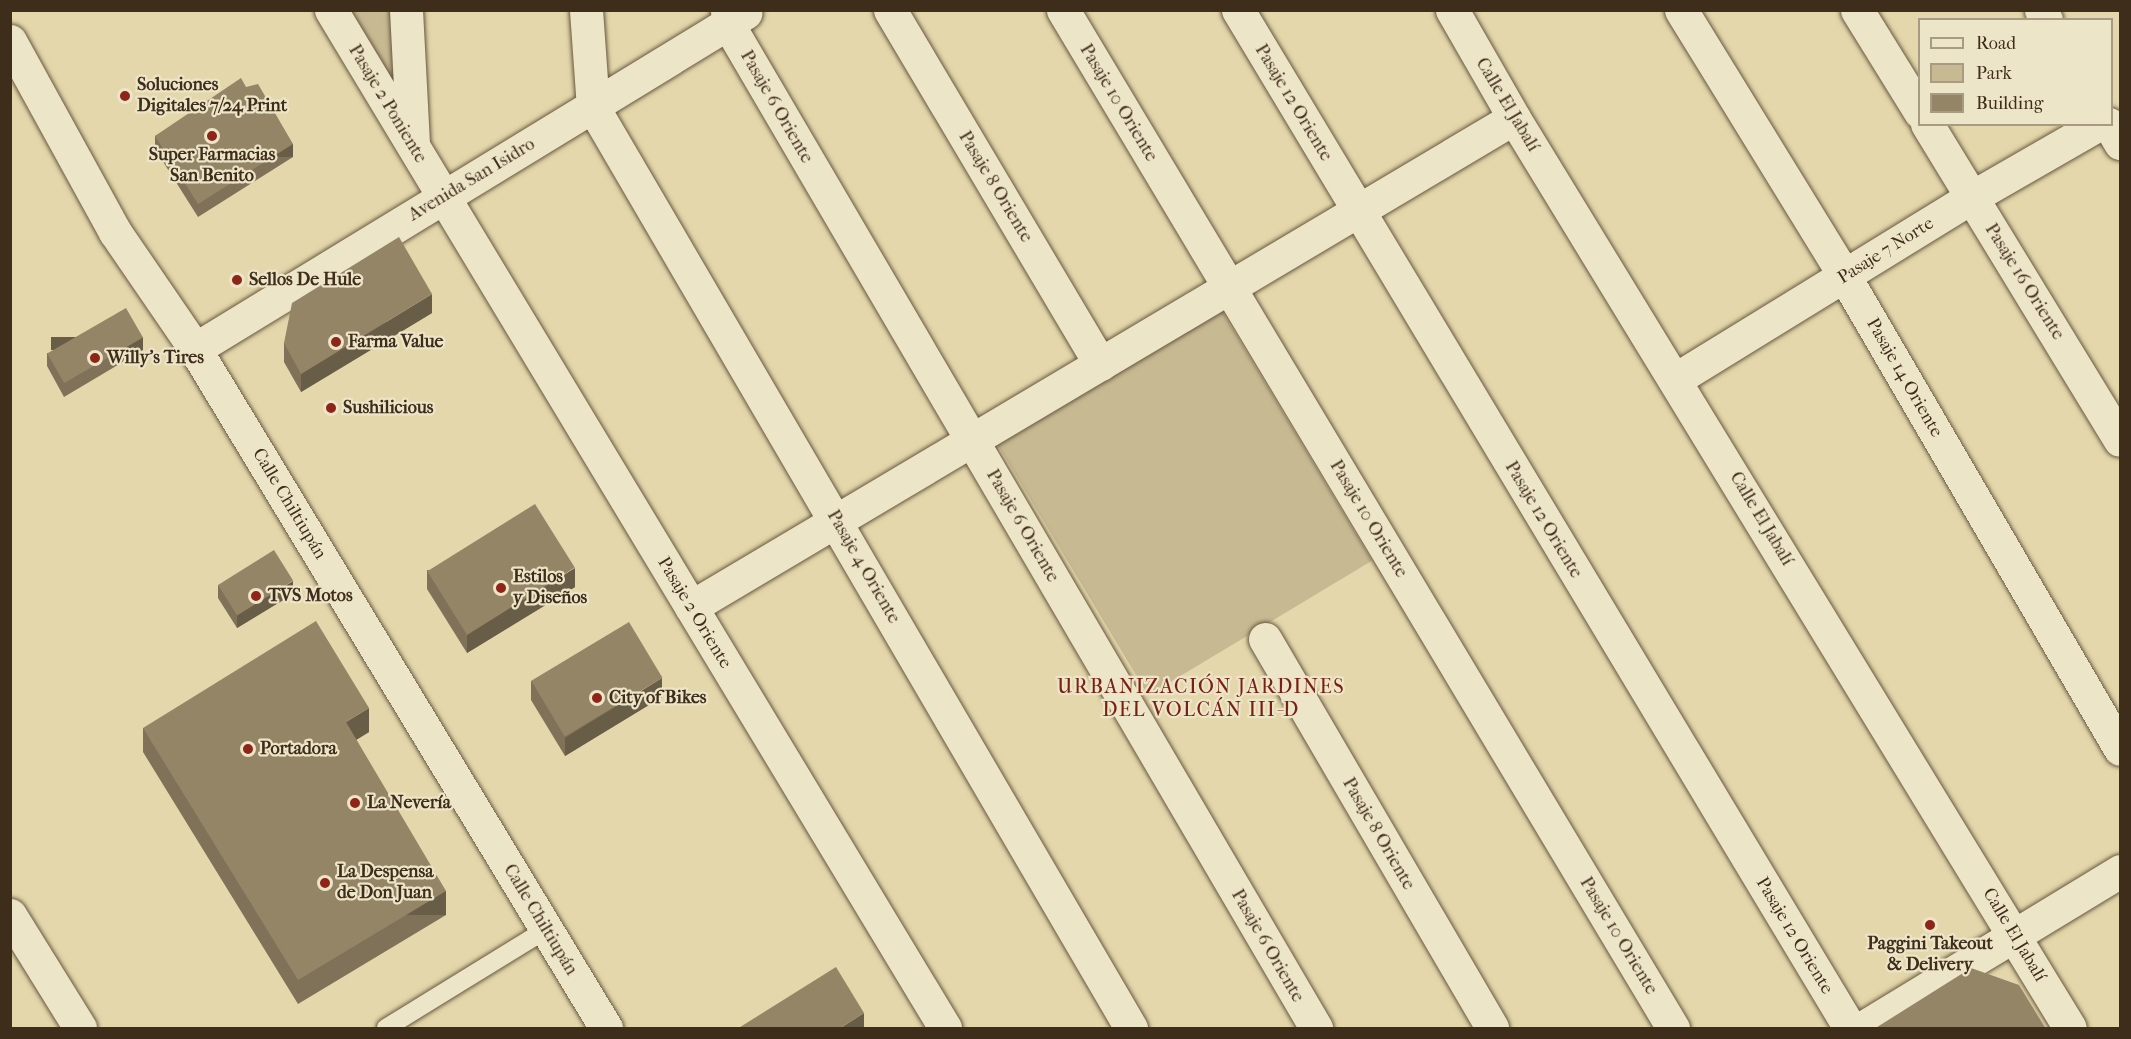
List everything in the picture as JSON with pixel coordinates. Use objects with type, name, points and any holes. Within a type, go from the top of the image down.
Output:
[{"type":"street","name":"Pasaje 2 Poniente","points":[[331,10],[444,197]]},
{"type":"street","points":[[406,10],[413,147]]},
{"type":"street","points":[[586,10],[593,107]]},
{"type":"street","name":"Pasaje 8 Oriente","points":[[890,10],[1100,364]]},
{"type":"street","name":"Pasaje 10 Oriente","points":[[1063,10],[1673,1029]]},
{"type":"street","name":"Pasaje 12 Oriente","points":[[1238,10],[1850,1029]]},
{"type":"street","name":"Calle El Jabalí","points":[[1452,10],[1514,118],[1676,379],[2070,1029]]},
{"type":"street","name":"Pasaje 14 Oriente","points":[[1681,10],[1845,277],[2121,749]]},
{"type":"street","points":[[1857,10],[1918,109]]},
{"type":"street","name":"Avenida San Isidro","points":[[195,349],[593,107],[735,15]]},
{"type":"street","name":"Pasaje 6 Oriente","points":[[735,15],[971,440],[1316,1029]]},
{"type":"street","name":"Calle Chiltiupán","points":[[10,41],[115,232],[195,349],[606,1029]]},
{"type":"street","name":"Pasaje 4 Oriente","points":[[593,107],[1131,1029]]},
{"type":"street","points":[[691,607],[835,519],[1230,288],[1514,118]]},
{"type":"street","name":"Pasaje 16 Oriente","points":[[1928,126],[2121,440]]},
{"type":"street","name":"Pasaje 7 Norte","points":[[1676,379],[1972,197],[2095,126]]},
{"type":"street","points":[[2110,126],[2121,143]]},
{"type":"street","name":"Pasaje 2 Oriente","points":[[444,197],[945,1029]]},
{"type":"street","name":"Pasaje 8 Oriente","points":[[1265,639],[1492,1029]]},
{"type":"street","points":[[1862,1029],[2121,871]]},
{"type":"street","points":[[14,929],[80,1029]]},
{"type":"lane","points":[[386,1029],[545,930]]},
{"type":"green space","points":[[331,11],[406,11],[413,147]]},
{"type":"green space","points":[[1220,308],[1372,561],[1148,695],[996,442]]},
{"type":"building","points":[[241,78],[246,87],[258,84],[293,144],[198,204],[155,136]]},
{"type":"building","name":"Farma Value","points":[[399,237],[432,294],[301,374],[284,343],[292,303]]},
{"type":"building","name":"Willy's Tires","points":[[126,308],[143,337],[64,383],[47,354]]},
{"type":"building","name":"Estilos y Diseños","points":[[535,504],[575,568],[467,635],[427,571]]},
{"type":"building","name":"TVS Motos","points":[[274,550],[293,581],[237,616],[218,585]]},
{"type":"building","points":[[316,621],[369,708],[346,722],[446,891],[298,980],[143,728]]},
{"type":"building","name":"City of Bikes","points":[[629,622],[662,678],[565,736],[531,681]]},
{"type":"building","points":[[836,967],[864,1013],[839,1029],[737,1029]]},
{"type":"building","points":[[1971,968],[2019,985],[2046,1029],[1874,1029]]},
{"type":"place","name":"Soluciones Digitales 7/24 Print","points":[[125,96]]},
{"type":"place","name":"Super Farmacias San Benito","points":[[212,136]]},
{"type":"place","name":"Sellos De Hule","points":[[237,280]]},
{"type":"place","name":"Farma Value","points":[[336,342]]},
{"type":"place","name":"Willy's Tires","points":[[95,358]]},
{"type":"place","name":"Sushilicious","points":[[331,408]]},
{"type":"place","name":"Estilos y Diseños","points":[[501,588]]},
{"type":"place","name":"TVS Motos","points":[[256,596]]},
{"type":"place","name":"City of Bikes","points":[[597,698]]},
{"type":"place","name":"Portadora","points":[[248,749]]},
{"type":"place","name":"La Nevería","points":[[355,803]]},
{"type":"place","name":"La Despensa de Don Juan","points":[[325,883]]},
{"type":"place","name":"Paggini Takeout & Delivery","points":[[1930,925]]},
{"type":"district","name":"URBANIZACIÓN JARDINES DEL VOLCÁN III-D","points":[[1201,698]]}]
